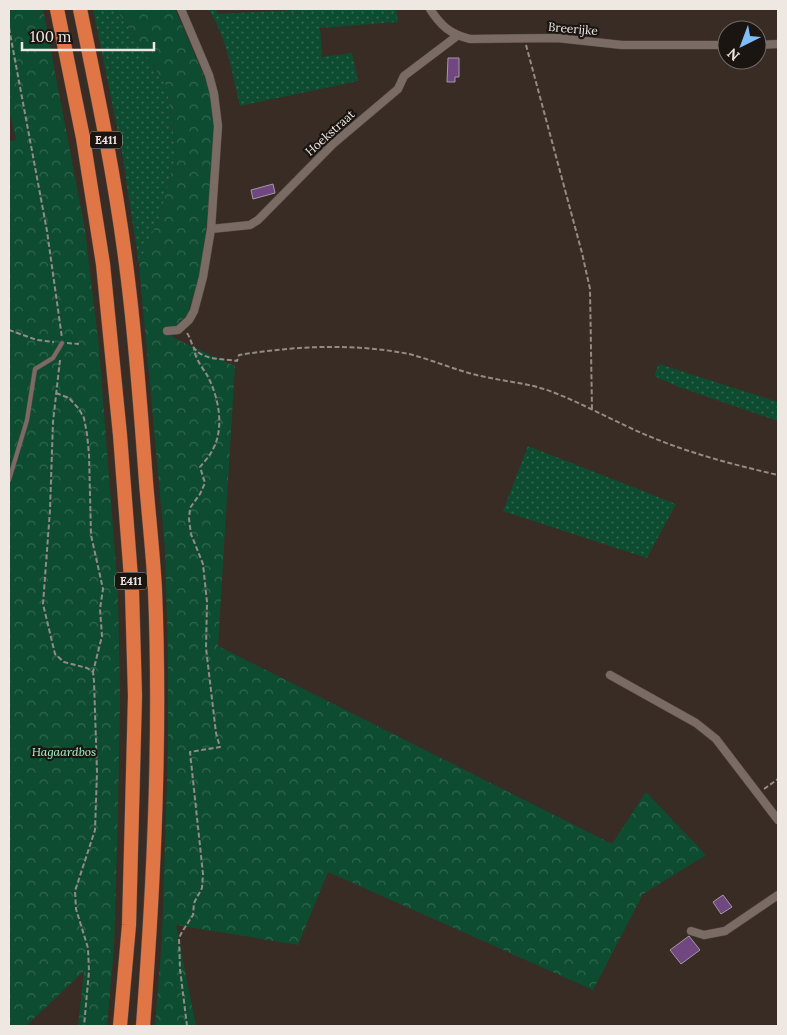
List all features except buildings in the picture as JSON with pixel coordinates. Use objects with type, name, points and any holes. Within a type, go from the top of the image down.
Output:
[{"type":"highway","name":"E411","points":[[57,9],[83,138],[103,264],[120,435],[132,592],[135,696],[129,925],[120,1026]]},
{"type":"highway","name":"E411","points":[[80,9],[108,149],[127,271],[139,381],[155,589],[157,694],[155,809],[151,925],[143,1026]]},
{"type":"street","points":[[167,331],[178,330],[192,316],[203,277],[211,230],[218,126],[214,94],[202,56],[181,9]]},
{"type":"street","points":[[430,9],[446,29],[457,36]]},
{"type":"street","name":"Hoekstraat","points":[[211,230],[250,225],[258,220],[333,144],[398,89],[404,76],[457,36]]},
{"type":"street","name":"Breerijke","points":[[457,36],[470,39],[557,38],[622,45],[717,45]]},
{"type":"street","points":[[610,675],[696,722],[707,730],[778,820]]},
{"type":"street","points":[[691,931],[704,935],[725,931],[778,895]]},
{"type":"lane","points":[[9,480],[26,420],[35,369],[53,358],[62,343]]},
{"type":"path","points":[[9,28],[47,231],[62,343],[53,422],[44,604],[55,654],[64,662],[87,668],[92,672]]},
{"type":"path","points":[[524,38],[590,289],[592,410]]},
{"type":"path","points":[[183,326],[194,347],[196,356],[213,386],[218,402],[219,416],[213,451],[200,467],[205,483],[190,508],[189,519],[191,534],[203,564],[206,602],[206,654],[216,733],[220,747],[190,752],[203,874],[202,888],[194,903],[193,916],[180,938],[180,970],[187,1026]]},
{"type":"path","points":[[9,330],[37,340],[79,344]]},
{"type":"path","points":[[194,347],[202,355],[236,361],[239,355],[273,350],[323,347],[353,347],[408,354],[480,376],[545,390],[671,445],[703,456],[778,475]]},
{"type":"path","points":[[56,393],[69,398],[84,418],[89,454],[91,534],[103,589],[100,609],[102,636],[92,672],[95,700],[94,730],[97,772],[95,830],[75,891],[76,909],[88,948],[90,971],[84,1026]]},
{"type":"path","points":[[758,794],[778,779]]},
{"type":"green space","name":"Hagaardbos","points":[[9,9],[43,9],[85,230],[99,348],[118,592],[120,695],[114,948],[107,1026],[78,1026],[84,971],[26,1026],[9,1026],[9,142],[16,139],[9,110]]},
{"type":"green space","points":[[93,9],[116,9],[167,87],[176,154],[161,213],[139,264],[121,147]]},
{"type":"green space","points":[[116,9],[175,9],[206,81],[213,104],[215,129],[203,264],[187,315],[173,328],[169,329],[170,335],[178,340],[235,366],[218,646],[612,844],[646,792],[706,855],[643,894],[593,990],[328,872],[298,945],[176,925],[196,1026],[155,1026],[162,938],[168,749],[168,652],[165,549],[139,264],[161,213],[176,154],[167,87]]},
{"type":"green space","points":[[208,9],[216,9],[218,14],[314,9],[396,9],[398,22],[320,28],[322,57],[352,53],[358,81],[240,106],[224,43],[215,20]]},
{"type":"green space","points":[[659,364],[778,402],[778,421],[679,387],[654,376]]},
{"type":"green space","points":[[528,446],[676,504],[647,558],[503,511]]}]
